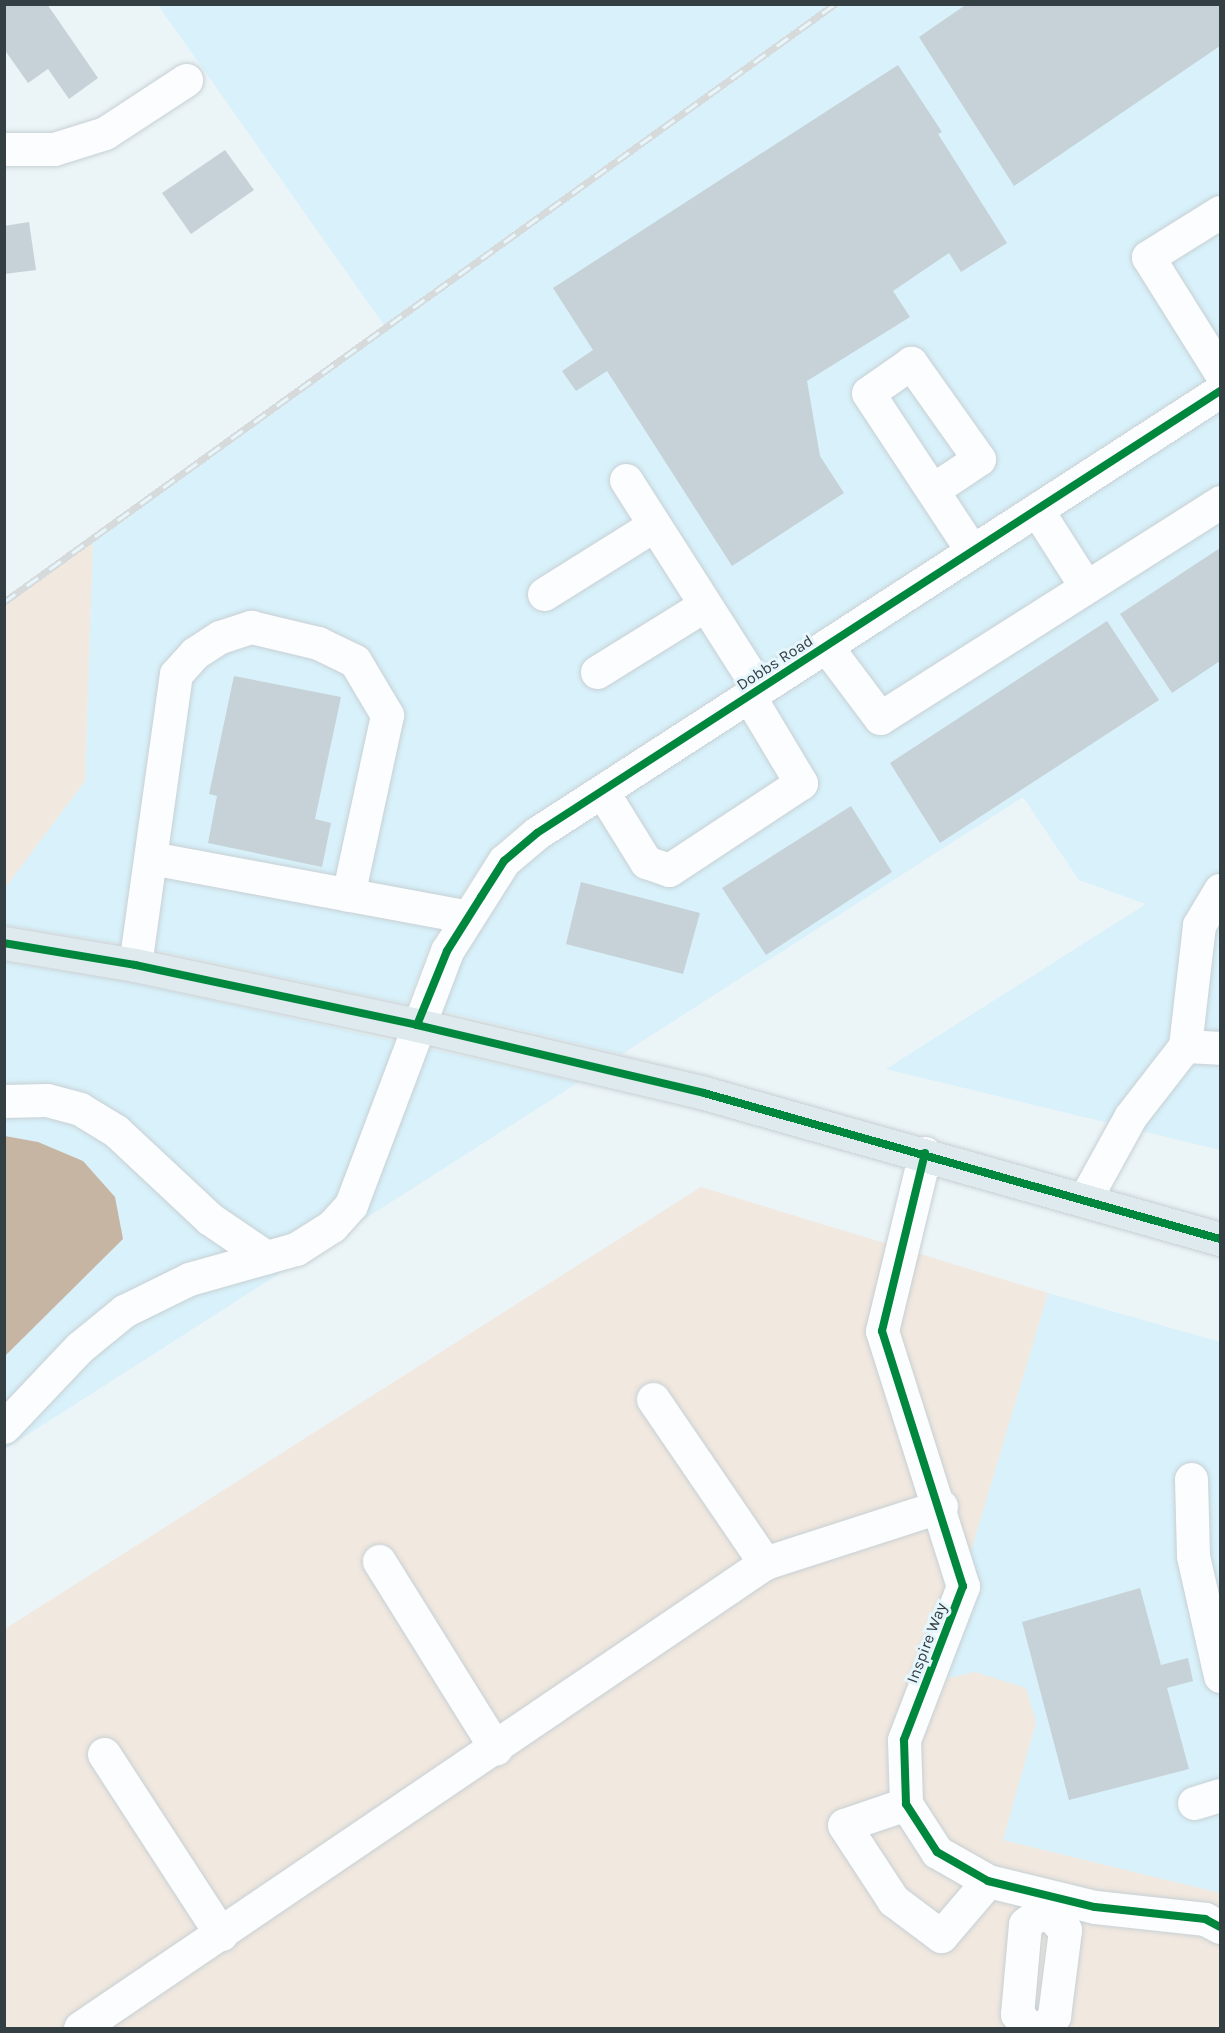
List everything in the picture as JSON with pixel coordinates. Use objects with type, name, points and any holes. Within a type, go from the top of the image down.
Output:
[{"type":"highway","points":[[4,944],[135,965],[417,1025],[704,1093],[1221,1239]]},
{"type":"street","points":[[4,149],[54,149],[105,134],[186,80]]},
{"type":"street","points":[[1221,212],[1148,256],[1221,372]]},
{"type":"street","name":"Dobbs Road","points":[[4,1427],[80,1347],[124,1311],[189,1279],[296,1249],[332,1226],[351,1205],[417,1025],[447,951],[504,861],[537,833],[1221,391]]},
{"type":"street","points":[[602,791],[645,862],[669,870],[801,783],[705,605],[626,480]]},
{"type":"street","points":[[934,489],[972,551]]},
{"type":"street","points":[[826,646],[880,718],[1221,502]]},
{"type":"street","points":[[1037,510],[1086,587]]},
{"type":"street","points":[[544,594],[654,525]]},
{"type":"street","points":[[597,672],[705,605]]},
{"type":"street","points":[[135,965],[176,674],[195,653],[220,637],[251,627],[318,642],[355,662],[387,716],[348,894]]},
{"type":"street","points":[[151,858],[468,917]]},
{"type":"street","points":[[1085,1199],[1130,1117],[1185,1046],[1199,925],[1221,890]]},
{"type":"street","points":[[1185,1046],[1221,1048]]},
{"type":"street","points":[[4,1101],[47,1100],[80,1109],[116,1131],[210,1219],[266,1257]]},
{"type":"street","name":"Inspire Way","points":[[906,1804],[904,1740],[963,1586],[940,1506],[882,1331],[925,1154]]},
{"type":"street","points":[[653,1399],[765,1563]]},
{"type":"street","points":[[1191,1479],[1189,1511],[1208,1564],[1221,1676]]},
{"type":"street","points":[[80,2028],[496,1749],[765,1563],[940,1506]]},
{"type":"street","points":[[379,1562],[496,1749]]},
{"type":"street","points":[[104,1754],[221,1934]]},
{"type":"street","points":[[988,1881],[941,1935],[893,1900],[844,1825],[906,1804],[937,1852],[988,1881],[1046,1903],[1205,1919],[1221,1928]]},
{"type":"street","points":[[1030,2028],[1017,2014],[1025,1924],[1046,1903]]},
{"type":"street","points":[[1044,2028],[1054,2016],[1065,1930],[1046,1903]]},
{"type":"shaded area","points":[[158,5],[1220,5],[1220,371],[522,823],[493,848],[465,889],[431,944],[407,1004],[141,947],[5,925],[4,888],[85,781],[93,538],[386,328]]},
{"type":"shaded area","points":[[1220,411],[1220,1150],[886,1069],[1146,904],[1079,880],[1023,797],[622,1054],[442,1011],[464,957],[519,871],[547,847]]},
{"type":"shaded area","points":[[93,538],[85,781],[5,888],[5,602]]},
{"type":"shaded area","points":[[5,962],[129,982],[579,1082],[5,1449],[5,1356],[123,1239],[38,1142],[5,1136]]},
{"type":"shaded area","points":[[5,1136],[38,1142],[83,1161],[115,1197],[123,1239],[5,1356]]},
{"type":"shaded area","points":[[701,1187],[1048,1293],[932,1682],[975,1672],[1026,1688],[1036,1722],[1003,1840],[1220,1893],[1220,2028],[5,2028],[5,1629]]},
{"type":"shaded area","points":[[1048,1293],[1220,1342],[1220,1893],[1002,1840],[1036,1723],[931,1683]]},
{"type":"building","points":[[4,4],[47,4],[98,78],[69,99],[48,69],[28,83],[4,49]]},
{"type":"building","points":[[967,4],[1220,4],[1220,46],[1014,186],[919,37]]},
{"type":"building","points":[[898,65],[942,132],[938,134],[1007,243],[961,272],[949,253],[893,291],[910,317],[807,381],[820,456],[844,493],[732,566],[607,371],[576,391],[562,371],[593,350],[553,288]]},
{"type":"building","points":[[225,150],[254,190],[191,234],[162,193]]},
{"type":"building","points":[[29,222],[36,270],[4,274],[4,226]]},
{"type":"building","points":[[1220,548],[1220,661],[1172,693],[1120,614]]},
{"type":"building","points":[[1107,621],[1159,700],[940,843],[890,763]]},
{"type":"building","points":[[234,676],[341,697],[315,819],[331,823],[322,867],[208,843],[217,796],[209,794]]},
{"type":"building","points":[[851,806],[892,872],[766,955],[722,888]]},
{"type":"building","points":[[581,882],[700,913],[683,974],[566,944]]},
{"type":"building","points":[[1140,1588],[1161,1665],[1188,1658],[1193,1681],[1167,1688],[1189,1769],[1069,1800],[1022,1622]]},
{"type":"railway","points":[[4,602],[835,4]]},
{"type":"cycle path","points":[[417,1025],[447,951],[504,861],[537,833],[1220,391]]},
{"type":"cycle path","points":[[4,943],[135,965],[417,1025],[704,1093],[1220,1239]]},
{"type":"cycle path","points":[[925,1153],[882,1331],[963,1586],[904,1740],[906,1804],[937,1852],[988,1881],[1095,1907],[1205,1919],[1220,1927]]}]
